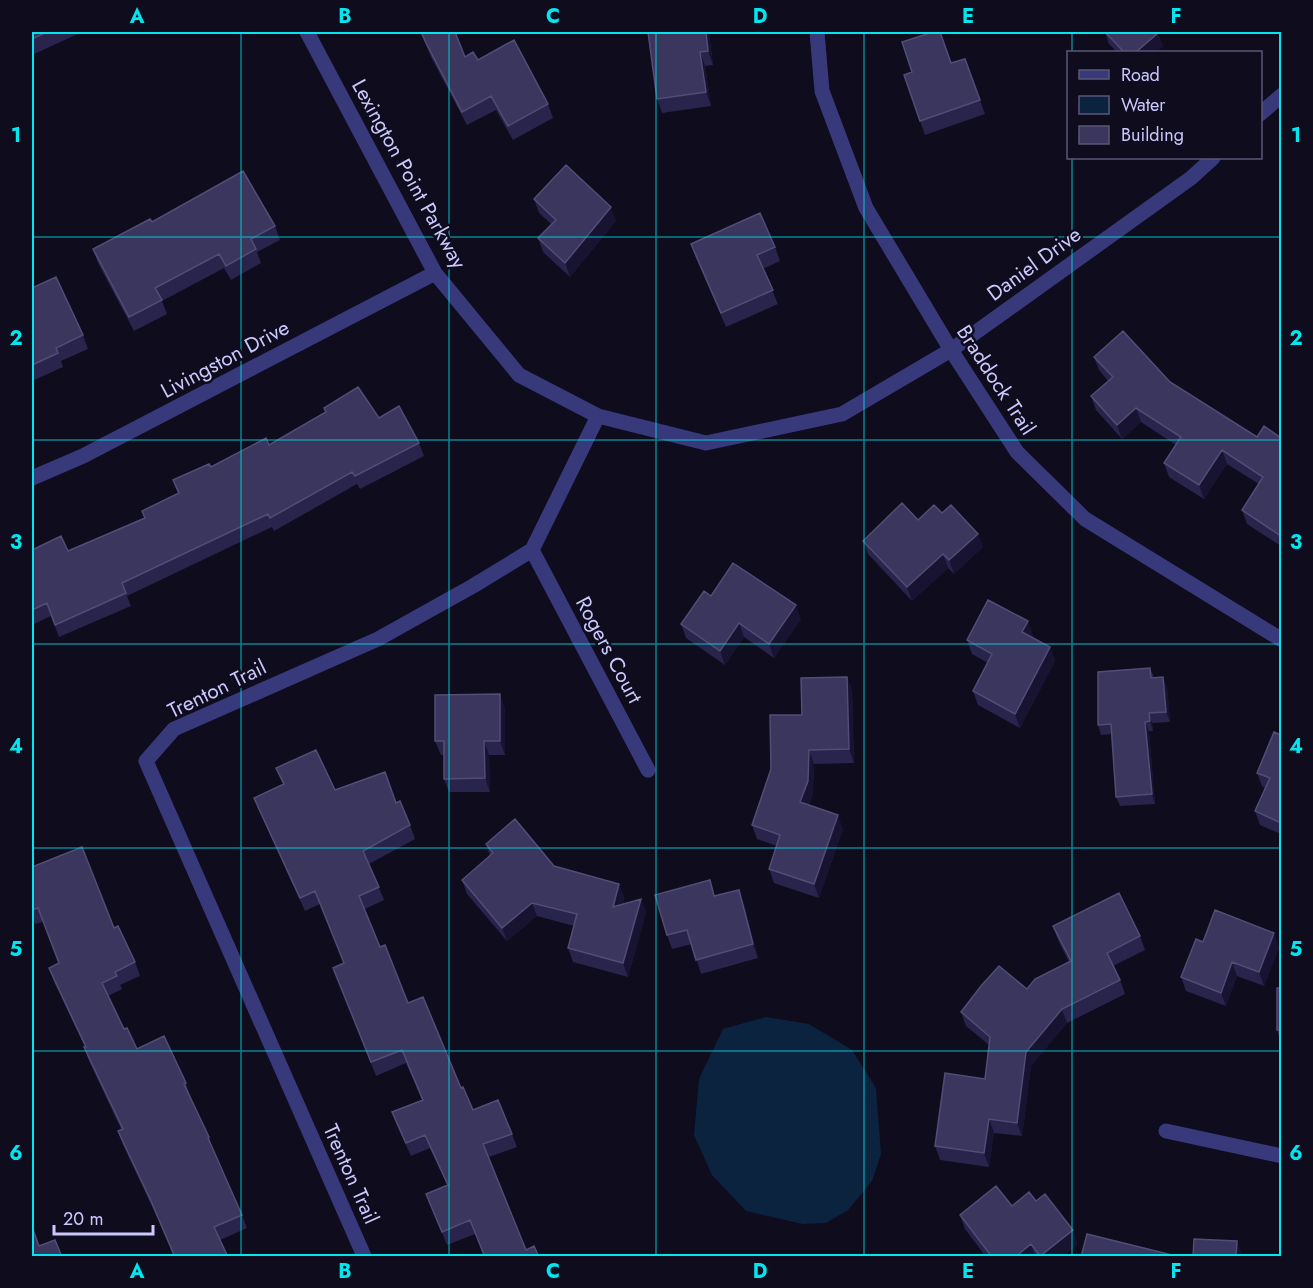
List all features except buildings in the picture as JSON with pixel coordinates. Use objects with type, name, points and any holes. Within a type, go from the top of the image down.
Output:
[{"type":"street","name":"Lexington Point Parkway","points":[[307,32],[435,273],[519,375],[598,416],[706,444],[842,414]]},
{"type":"street","name":"Braddock Trail","points":[[817,32],[822,91],[866,208],[951,350],[1017,452],[1085,519],[1281,640]]},
{"type":"street","points":[[1262,112],[1281,95]]},
{"type":"street","name":"Daniel Drive","points":[[842,414],[951,350],[1191,178],[1212,159]]},
{"type":"street","name":"Livingston Drive","points":[[32,478],[83,456],[435,273]]},
{"type":"street","points":[[532,550],[598,416]]},
{"type":"street","name":"Rogers Court","points":[[532,550],[648,770]]},
{"type":"street","name":"Trenton Trail","points":[[364,1257],[146,761],[174,729],[378,639],[532,550]]},
{"type":"street","points":[[1166,1131],[1281,1156]]},
{"type":"water","points":[[766,1017],[809,1024],[852,1050],[876,1088],[881,1154],[872,1181],[848,1210],[826,1223],[803,1224],[746,1211],[712,1175],[694,1135],[699,1079],[723,1029]]}]
